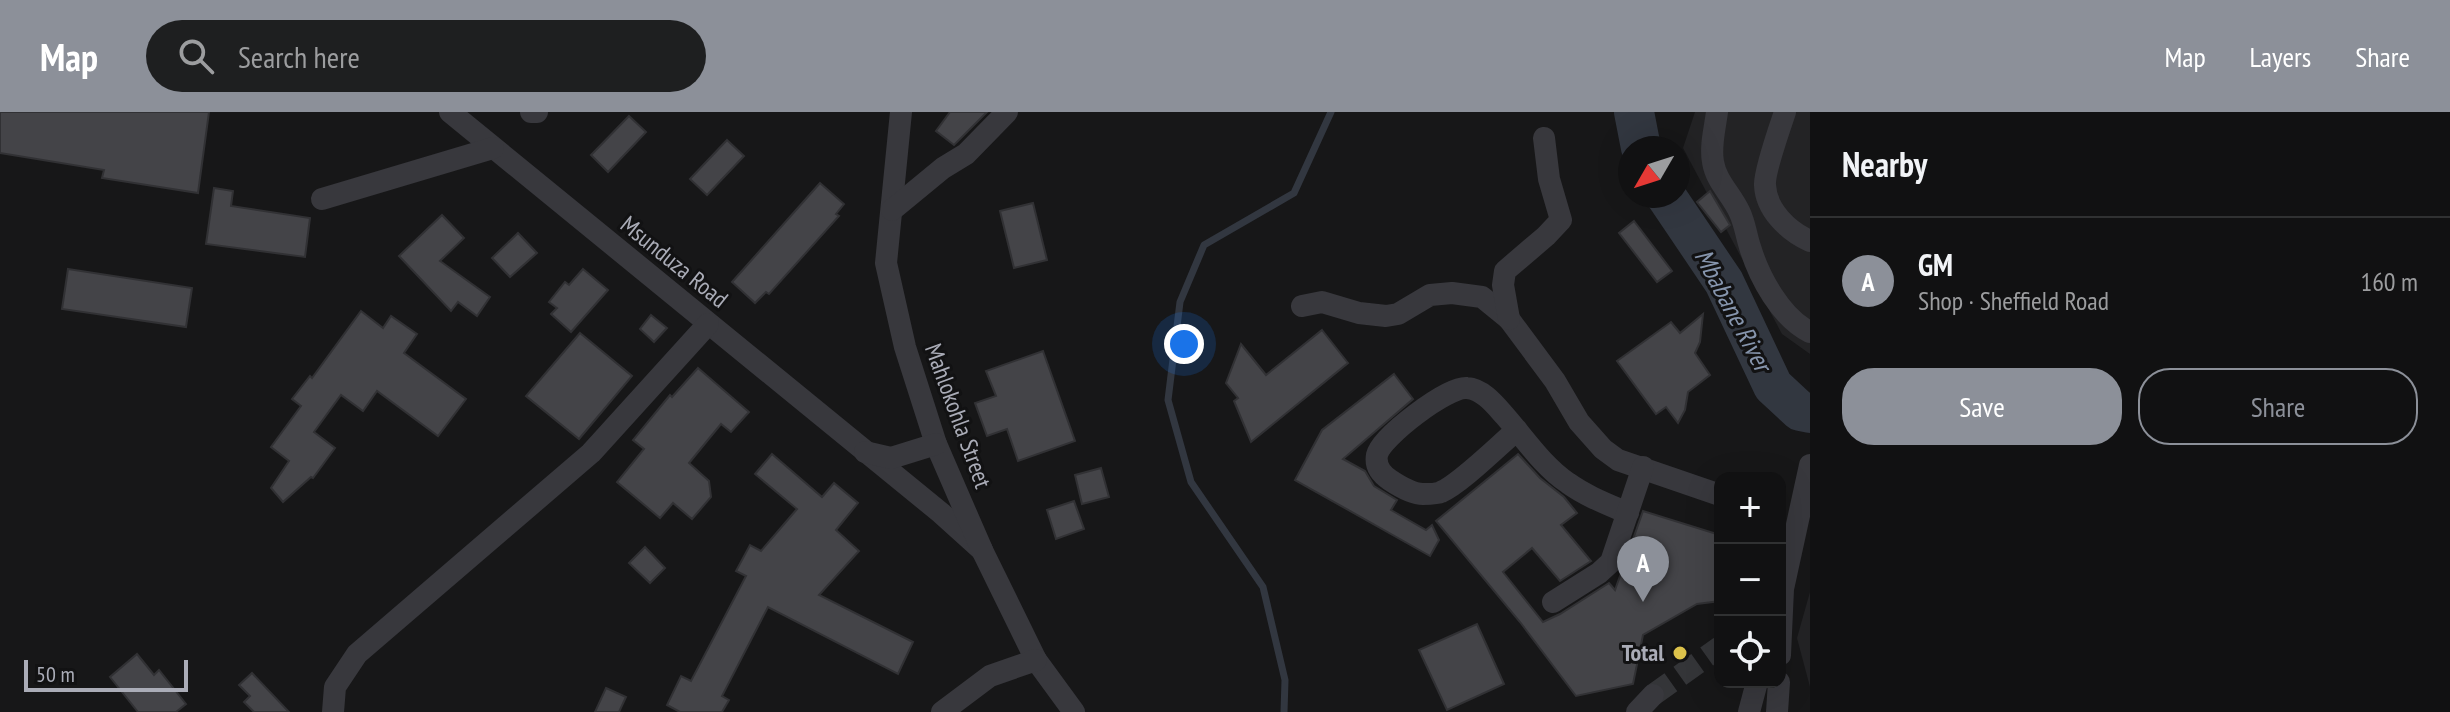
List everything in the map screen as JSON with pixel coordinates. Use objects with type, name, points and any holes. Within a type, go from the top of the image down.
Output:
[{"type":"street","name":"Msunduza Road","points":[[450,112],[941,513],[982,550]]},
{"type":"street","name":"Mahlokohla Street","points":[[901,112],[886,263],[905,347],[936,444],[982,550],[1036,660],[1074,712]]},
{"type":"street","points":[[892,210],[943,168],[966,154],[1007,112]]},
{"type":"street","points":[[1717,112],[1712,158],[1715,172],[1740,212],[1764,281],[1785,312],[1810,332]]},
{"type":"street","points":[[1785,112],[1765,183],[1770,206],[1783,223],[1810,241]]},
{"type":"street","points":[[1509,319],[1503,285],[1505,271],[1561,220],[1549,179],[1544,138]]},
{"type":"street","points":[[322,199],[493,148]]},
{"type":"street","points":[[1302,306],[1322,302],[1359,313],[1386,316],[1398,314],[1430,295],[1452,293],[1482,297],[1509,319],[1555,381],[1579,422],[1603,449],[1618,460],[1714,493]]},
{"type":"street","points":[[333,712],[335,687],[357,654],[591,453],[708,324]]},
{"type":"street","points":[[1517,430],[1440,493],[1421,494],[1408,490],[1382,474],[1377,464],[1377,453],[1385,442],[1435,401],[1451,391],[1468,388],[1483,394],[1517,430],[1545,463],[1566,482],[1628,513]]},
{"type":"street","points":[[864,452],[891,458],[936,444]]},
{"type":"street","points":[[1786,572],[1797,512],[1810,465]]},
{"type":"street","points":[[1553,602],[1611,562],[1643,467]]},
{"type":"street","points":[[942,712],[990,676],[1036,660]]},
{"type":"street","points":[[1749,712],[1755,688]]},
{"type":"street","points":[[1777,712],[1779,688]]},
{"type":"street","points":[[1637,712],[1653,695]]},
{"type":"shaded area","points":[[1695,112],[1810,112],[1810,354],[1782,334],[1690,161],[1690,136],[1687,136]]},
{"type":"shaded area","points":[[1810,592],[1810,687],[1797,638]]},
{"type":"building","points":[[0,112],[209,112],[198,193],[102,178],[104,170],[0,153]]},
{"type":"building","points":[[950,112],[987,112],[954,145],[936,131]]},
{"type":"building","points":[[629,116],[646,132],[608,172],[591,155]]},
{"type":"building","points":[[727,140],[744,156],[707,195],[690,179]]},
{"type":"building","points":[[820,183],[844,204],[836,214],[839,216],[769,294],[766,292],[755,303],[732,282]]},
{"type":"building","points":[[214,188],[233,191],[231,206],[310,218],[305,257],[206,244]]},
{"type":"building","points":[[1710,191],[1730,225],[1721,232],[1697,202]]},
{"type":"building","points":[[1033,203],[1047,260],[1014,268],[1000,211]]},
{"type":"building","points":[[442,215],[464,238],[440,261],[490,297],[477,316],[458,302],[451,311],[399,256]]},
{"type":"building","points":[[1634,221],[1672,271],[1657,282],[1619,233]]},
{"type":"building","points":[[518,233],[537,253],[510,277],[492,258]]},
{"type":"building","points":[[68,269],[192,288],[186,327],[62,309]]},
{"type":"building","points":[[583,269],[608,290],[571,332],[551,314],[557,308],[549,302],[565,282],[569,285]]},
{"type":"building","points":[[361,311],[383,328],[391,316],[417,334],[404,353],[466,399],[438,436],[377,391],[363,411],[341,395],[314,432],[335,448],[313,478],[283,502],[271,488],[289,461],[271,447],[301,406],[292,399],[310,376],[312,378]]},
{"type":"building","points":[[1703,314],[1700,342],[1695,353],[1710,375],[1688,392],[1685,410],[1678,423],[1666,407],[1656,414],[1617,361],[1671,322],[1680,333]]},
{"type":"building","points":[[651,315],[667,328],[654,342],[640,329]]},
{"type":"building","points":[[1322,330],[1348,363],[1251,442],[1234,401],[1238,398],[1226,383],[1241,344],[1266,375]]},
{"type":"building","points":[[580,333],[632,376],[579,439],[526,396]]},
{"type":"building","points":[[1043,351],[1075,441],[1018,461],[1007,429],[987,436],[975,403],[996,396],[986,371]]},
{"type":"building","points":[[698,368],[749,412],[731,432],[721,424],[689,463],[709,481],[711,497],[692,519],[673,503],[660,518],[617,482],[644,449],[633,440],[670,395],[672,397]]},
{"type":"building","points":[[1394,374],[1413,399],[1343,459],[1365,471],[1374,486],[1397,500],[1391,510],[1426,530],[1432,525],[1439,540],[1430,556],[1295,480],[1322,430]]},
{"type":"building","points":[[772,454],[822,497],[834,483],[858,503],[836,530],[859,551],[819,595],[913,642],[898,674],[768,607],[722,696],[729,700],[722,712],[680,712],[667,705],[681,676],[691,681],[746,576],[736,571],[750,545],[761,551],[797,509],[755,474]]},
{"type":"building","points":[[1518,454],[1577,513],[1561,525],[1591,561],[1560,581],[1532,548],[1503,572],[1543,622],[1609,583],[1615,590],[1643,511],[1714,533],[1714,602],[1697,604],[1643,635],[1633,684],[1576,696],[1520,622],[1436,521]]},
{"type":"building","points":[[1101,468],[1109,497],[1082,504],[1075,475]]},
{"type":"building","points":[[1074,501],[1084,529],[1056,539],[1047,510]]},
{"type":"building","points":[[645,547],[665,568],[650,583],[629,563]]},
{"type":"building","points":[[1477,624],[1504,684],[1447,710],[1419,650]]},
{"type":"building","points":[[137,654],[154,675],[159,670],[186,704],[176,712],[138,712],[110,677]]},
{"type":"building","points":[[252,673],[289,712],[254,712],[244,702],[250,696],[239,685]]},
{"type":"building","points":[[606,688],[626,697],[619,712],[595,712]]},
{"type":"waterway","points":[[1284,712],[1285,680],[1263,587],[1191,482],[1168,400],[1180,302],[1204,245],[1294,193],[1331,112]]},
{"type":"waterway","name":"Mbabane River","points":[[1634,112],[1639,136]]},
{"type":"waterway","name":"Mbabane River","points":[[1674,208],[1724,282],[1773,386],[1800,411],[1810,413]]},
{"type":"tunnel","points":[[1653,695],[1714,651]]},
{"type":"place","name":"GM","points":[[1643,602]]},
{"type":"place","name":"Total","points":[[1680,653]]}]
